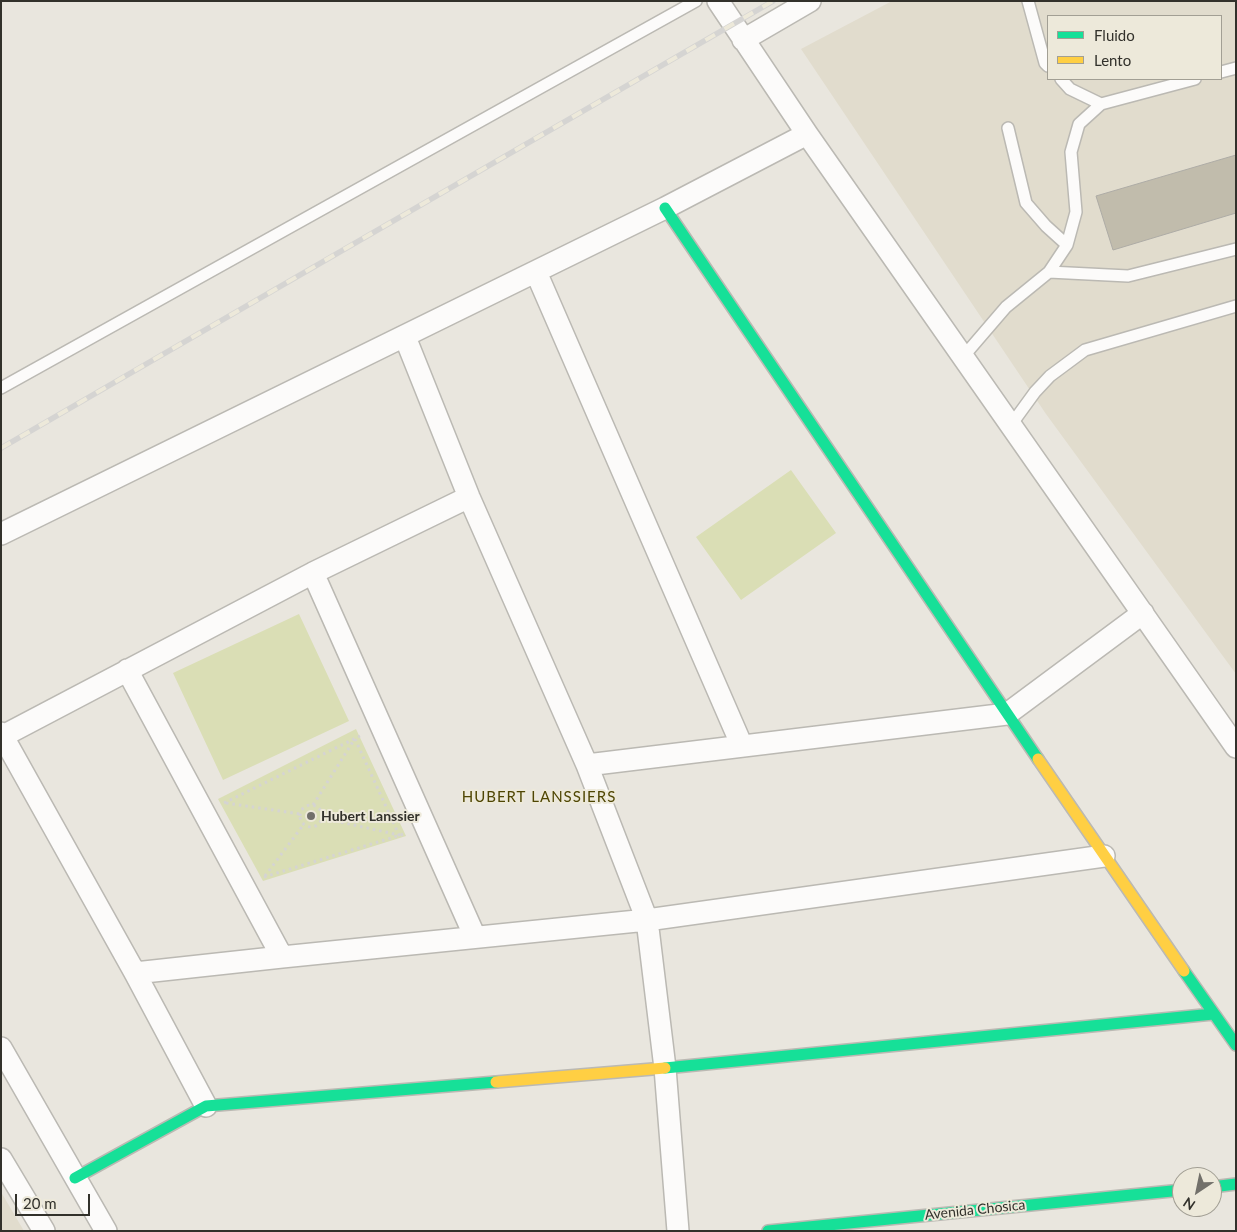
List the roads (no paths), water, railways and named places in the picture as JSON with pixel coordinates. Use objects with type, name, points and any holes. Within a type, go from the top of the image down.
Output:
[{"type":"street","points":[[718,1],[806,134],[1236,747]]},
{"type":"street","points":[[743,40],[810,1]]},
{"type":"street","points":[[1,534],[665,208],[806,134]]},
{"type":"street","points":[[665,208],[1007,714],[1236,1045]]},
{"type":"street","points":[[536,272],[742,746]]},
{"type":"street","points":[[405,336],[469,497],[587,765],[647,920],[665,1068],[678,1231]]},
{"type":"street","points":[[206,1106],[135,973],[2,735],[313,573],[469,497]]},
{"type":"street","points":[[313,573],[475,938]]},
{"type":"street","points":[[587,765],[1007,714],[1143,613]]},
{"type":"street","points":[[127,670],[282,957]]},
{"type":"street","points":[[135,973],[647,920],[1104,856]]},
{"type":"street","points":[[75,1178],[206,1106],[356,1092],[665,1068],[1213,1014]]},
{"type":"street","points":[[1,1048],[106,1231]]},
{"type":"street","points":[[1,1159],[44,1231]]},
{"type":"street","points":[[1222,1186],[1236,1184]]},
{"type":"street","name":"Avenida Chosica","points":[[768,1231],[1172,1191]]},
{"type":"lane","points":[[1,388],[696,1]]},
{"type":"lane","points":[[1028,1],[1047,65]]},
{"type":"lane","points":[[1222,72],[1236,68]]},
{"type":"lane","points":[[1062,80],[1070,89],[1101,104]]},
{"type":"lane","points":[[963,357],[1006,307],[1049,272],[1067,245],[1076,212],[1071,152],[1080,124],[1101,104],[1191,80]]},
{"type":"lane","points":[[1008,128],[1026,203],[1046,226],[1067,245]]},
{"type":"lane","points":[[1049,272],[1128,276],[1236,249]]},
{"type":"lane","points":[[1011,425],[1050,376],[1085,350],[1236,306]]},
{"type":"railway","points":[[1,448],[773,1]]},
{"type":"place","name":"Hubert Lanssier","points":[[311,816]]},
{"type":"district","name":"HUBERT LANSSIERS","points":[[539,797]]}]
